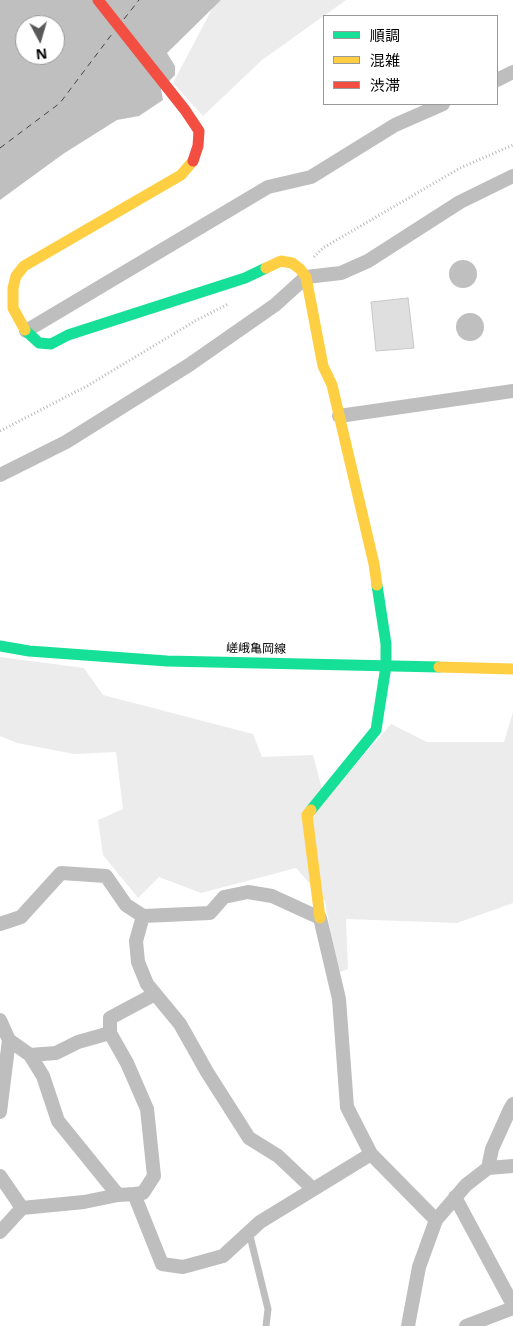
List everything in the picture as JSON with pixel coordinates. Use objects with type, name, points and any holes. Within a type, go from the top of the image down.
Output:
[{"type":"street","points":[[98,0],[185,110],[199,131],[198,146],[194,160],[181,174],[24,266],[16,276],[13,288],[14,308],[26,331],[39,343],[51,344],[68,335],[245,278],[281,261],[292,263],[303,273],[323,366],[332,385],[374,564],[386,644],[386,666],[376,730],[306,815],[320,918],[339,999],[347,1107],[371,1154],[436,1220]]},
{"type":"street","points":[[498,80],[513,72]]},
{"type":"street","points":[[26,331],[268,187],[311,176],[395,125],[440,105]]},
{"type":"street","points":[[0,475],[66,442],[189,365],[275,306],[303,273],[341,273],[368,261],[460,202],[513,176]]},
{"type":"street","points":[[339,416],[513,391]]},
{"type":"street","name":"嵯峨亀岡線","points":[[0,646],[29,652],[167,661],[513,668]]},
{"type":"street","points":[[0,924],[21,917],[61,873],[106,876],[126,905],[143,916],[210,913],[224,897],[248,892],[272,896],[320,918]]},
{"type":"street","points":[[143,916],[136,941],[138,962],[147,984],[180,1024],[207,1072],[249,1138],[278,1156],[313,1189]]},
{"type":"street","points":[[0,1232],[22,1208],[84,1202],[118,1195],[143,1193],[154,1176],[147,1109],[127,1063],[110,1032],[110,1018],[156,994]]},
{"type":"street","points":[[0,1020],[10,1040],[30,1055],[44,1076],[58,1122],[118,1195]]},
{"type":"street","points":[[30,1055],[56,1053],[78,1042],[110,1032]]},
{"type":"street","points":[[0,1112],[10,1040]]},
{"type":"street","points":[[488,1168],[492,1149],[513,1104]]},
{"type":"street","points":[[134,1194],[162,1264],[183,1267],[223,1256],[260,1222],[371,1154]]},
{"type":"street","points":[[408,1326],[419,1267],[436,1220],[466,1185],[488,1168],[513,1166]]},
{"type":"street","points":[[0,1176],[22,1208]]},
{"type":"street","points":[[455,1198],[513,1307],[466,1326]]},
{"type":"lane","points":[[249,1232],[268,1309],[266,1326]]},
{"type":"path","points":[[303,273],[323,248],[460,168],[513,144]]},
{"type":"path","points":[[0,431],[87,386],[195,321],[230,304]]},
{"type":"shaded area","points":[[0,0],[221,0],[167,53],[175,66],[175,75],[161,89],[163,100],[139,116],[117,120],[63,154],[0,200]]},
{"type":"shaded area","points":[[221,0],[346,0],[262,60],[203,116],[173,83],[213,7]]},
{"type":"shaded area","points":[[463,260],[473,264],[477,274],[473,284],[463,288],[453,284],[449,274],[453,264]]},
{"type":"shaded area","points":[[470,313],[480,317],[484,327],[480,337],[470,341],[460,337],[456,327],[460,317]]},
{"type":"shaded area","points":[[0,657],[84,668],[103,695],[253,734],[262,757],[313,755],[325,800],[391,724],[427,742],[504,742],[513,712],[513,903],[457,923],[346,919],[348,969],[338,973],[325,901],[296,868],[201,893],[159,877],[138,898],[103,855],[98,820],[123,809],[116,752],[74,754],[17,743],[0,736]]},
{"type":"building","points":[[408,298],[414,348],[376,351],[371,302]]},
{"type":"ferry route","points":[[124,19],[139,0]]},
{"type":"ferry route","points":[[0,148],[60,103],[112,34]]},
{"type":"traffic: fast","points":[[25,330],[39,343],[51,344],[68,335],[245,278],[266,268]]},
{"type":"traffic: fast","points":[[311,810],[376,730],[386,666],[386,644],[377,585]]},
{"type":"traffic: fast","points":[[0,646],[29,651],[167,661],[439,667]]},
{"type":"traffic: slow","points":[[25,330],[13,308],[13,288],[16,276],[24,266],[181,175],[193,161]]},
{"type":"traffic: slow","points":[[266,268],[281,261],[292,263],[306,277],[323,366],[332,385],[374,564],[377,585]]},
{"type":"traffic: slow","points":[[439,667],[513,669]]},
{"type":"traffic: slow","points":[[311,810],[307,815],[320,918]]},
{"type":"traffic: jam","points":[[98,0],[185,110],[199,131],[198,146],[193,161]]}]
